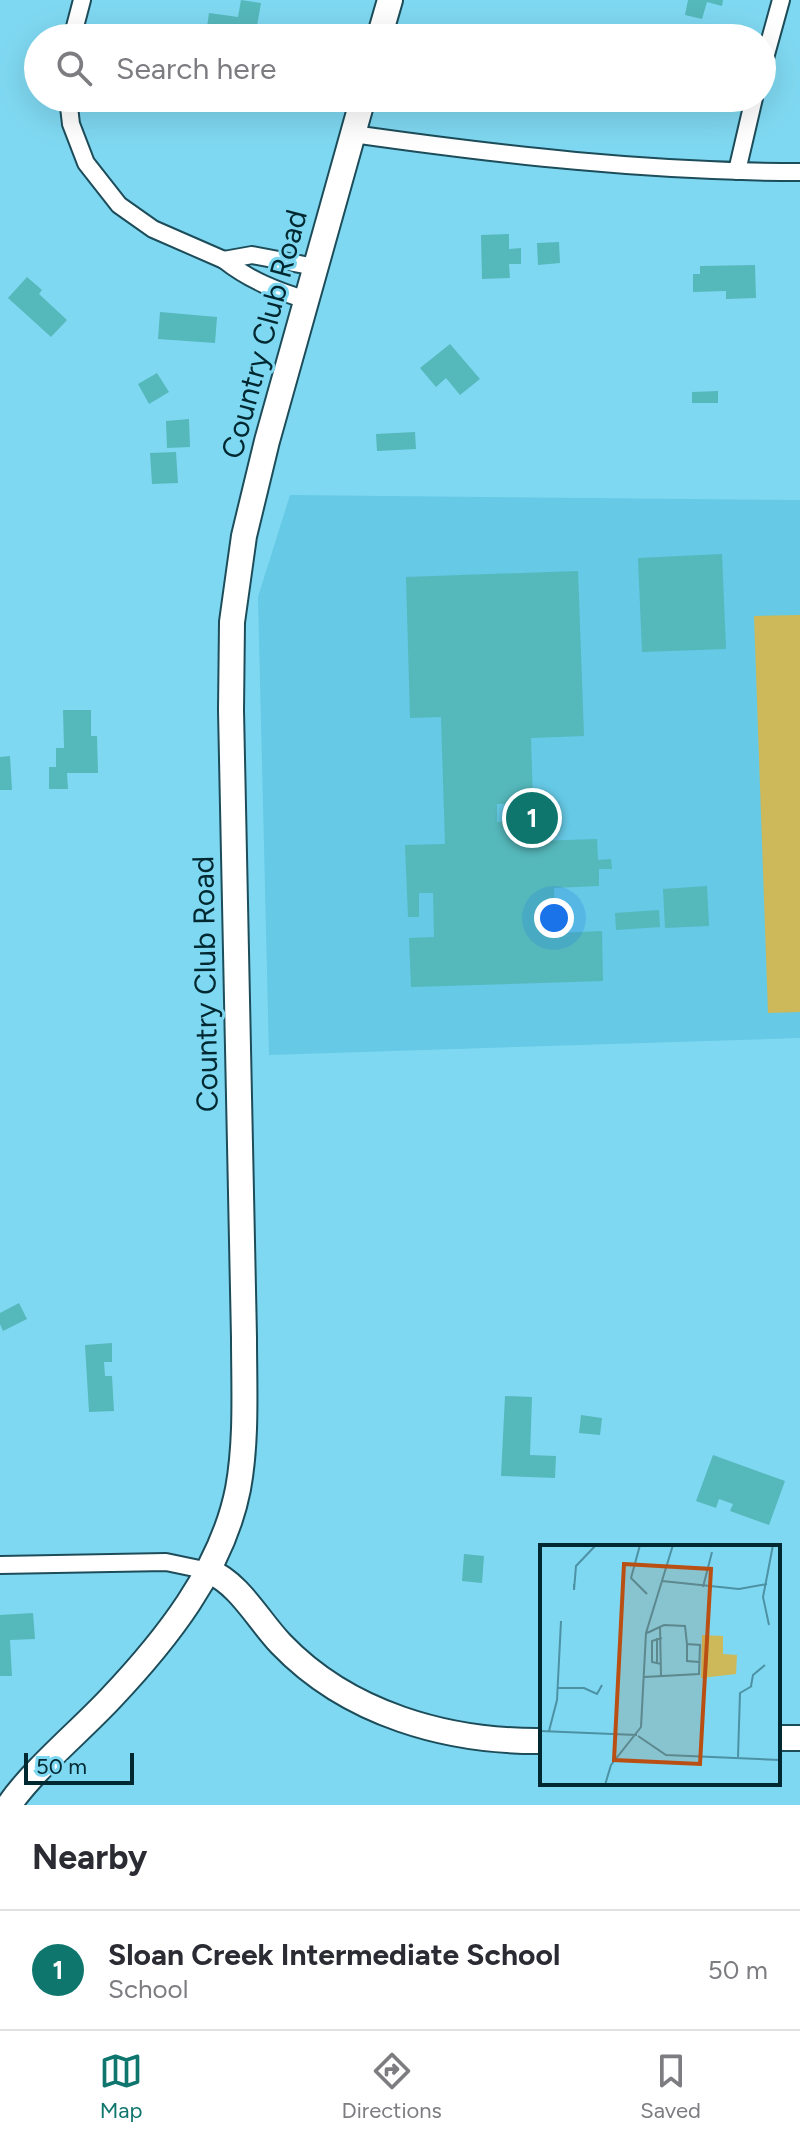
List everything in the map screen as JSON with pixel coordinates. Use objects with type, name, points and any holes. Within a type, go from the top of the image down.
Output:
[{"type":"main road","points":[[383,24],[390,0]]},
{"type":"main road","name":"Country Club Road","points":[[9,1805],[139,1668],[209,1571],[238,1488],[244,1419],[232,622],[244,536],[267,441],[359,112]]},
{"type":"main road","points":[[209,1571],[231,1585],[283,1646],[316,1675],[346,1695],[384,1713],[431,1729],[477,1737],[540,1741]]},
{"type":"street","points":[[76,24],[82,0]]},
{"type":"street","points":[[774,24],[781,0]]},
{"type":"street","points":[[70,112],[86,163],[119,205],[153,229],[224,260],[241,273],[277,291],[307,300]]},
{"type":"street","points":[[737,171],[751,112]]},
{"type":"street","points":[[353,134],[535,157],[737,171],[800,172]]},
{"type":"street","points":[[224,260],[252,255],[315,267]]},
{"type":"street","points":[[0,1565],[166,1562],[209,1571]]},
{"type":"shaded area","points":[[290,495],[800,500],[800,1038],[269,1055],[258,597]]},
{"type":"shaded area","points":[[800,615],[800,1012],[768,1013],[754,616]]},
{"type":"building","points":[[241,0],[261,3],[257,24],[207,24],[209,13],[238,17]]},
{"type":"building","points":[[688,0],[723,0],[722,6],[707,2],[702,19],[685,15]]},
{"type":"building","points":[[509,234],[509,249],[521,248],[521,264],[509,264],[510,278],[482,279],[481,235]]},
{"type":"building","points":[[559,242],[560,263],[538,265],[537,243]]},
{"type":"building","points":[[755,265],[756,298],[726,299],[726,291],[693,292],[693,274],[700,274],[700,266]]},
{"type":"building","points":[[27,277],[42,290],[39,294],[67,320],[51,337],[8,298]]},
{"type":"building","points":[[160,312],[217,317],[215,343],[158,339]]},
{"type":"building","points":[[450,344],[480,379],[460,395],[446,378],[436,387],[420,368]]},
{"type":"building","points":[[157,373],[169,392],[149,404],[138,384]]},
{"type":"building","points":[[718,391],[718,403],[692,403],[692,392]]},
{"type":"building","points":[[189,419],[190,447],[167,448],[166,421]]},
{"type":"building","points":[[415,432],[416,449],[377,451],[376,434]]},
{"type":"building","points":[[176,452],[178,483],[152,484],[150,453]]},
{"type":"building","points":[[722,554],[726,649],[642,652],[638,558]]},
{"type":"building","points":[[578,571],[584,736],[531,738],[533,803],[497,804],[497,822],[535,820],[536,841],[597,839],[598,860],[611,859],[612,869],[599,869],[599,886],[554,888],[556,933],[602,931],[603,981],[411,987],[409,938],[434,937],[433,893],[419,893],[419,917],[408,917],[405,845],[445,844],[441,717],[410,718],[406,577]]},
{"type":"building","points":[[63,710],[91,710],[91,736],[97,736],[98,773],[67,773],[68,789],[49,789],[49,767],[56,767],[56,748],[64,748]]},
{"type":"building","points":[[10,756],[12,790],[0,790],[0,757]]},
{"type":"building","points":[[707,886],[709,926],[665,928],[663,889]]},
{"type":"building","points":[[659,910],[660,927],[616,930],[615,913]]},
{"type":"building","points":[[19,1303],[27,1319],[3,1331],[0,1313]]},
{"type":"building","points":[[112,1343],[112,1362],[104,1362],[105,1376],[112,1376],[114,1411],[89,1412],[85,1345]]},
{"type":"building","points":[[505,1396],[532,1397],[530,1455],[556,1456],[555,1478],[501,1476]]},
{"type":"building","points":[[581,1415],[602,1418],[600,1435],[579,1433]]},
{"type":"building","points":[[713,1455],[785,1481],[769,1525],[730,1511],[733,1504],[719,1499],[716,1508],[696,1501]]},
{"type":"building","points":[[464,1554],[484,1556],[482,1583],[462,1581]]},
{"type":"building","points":[[33,1613],[35,1639],[10,1640],[12,1676],[0,1676],[0,1615]]},
{"type":"place","name":"Sloan Creek Intermediate School","points":[[532,818]]}]
